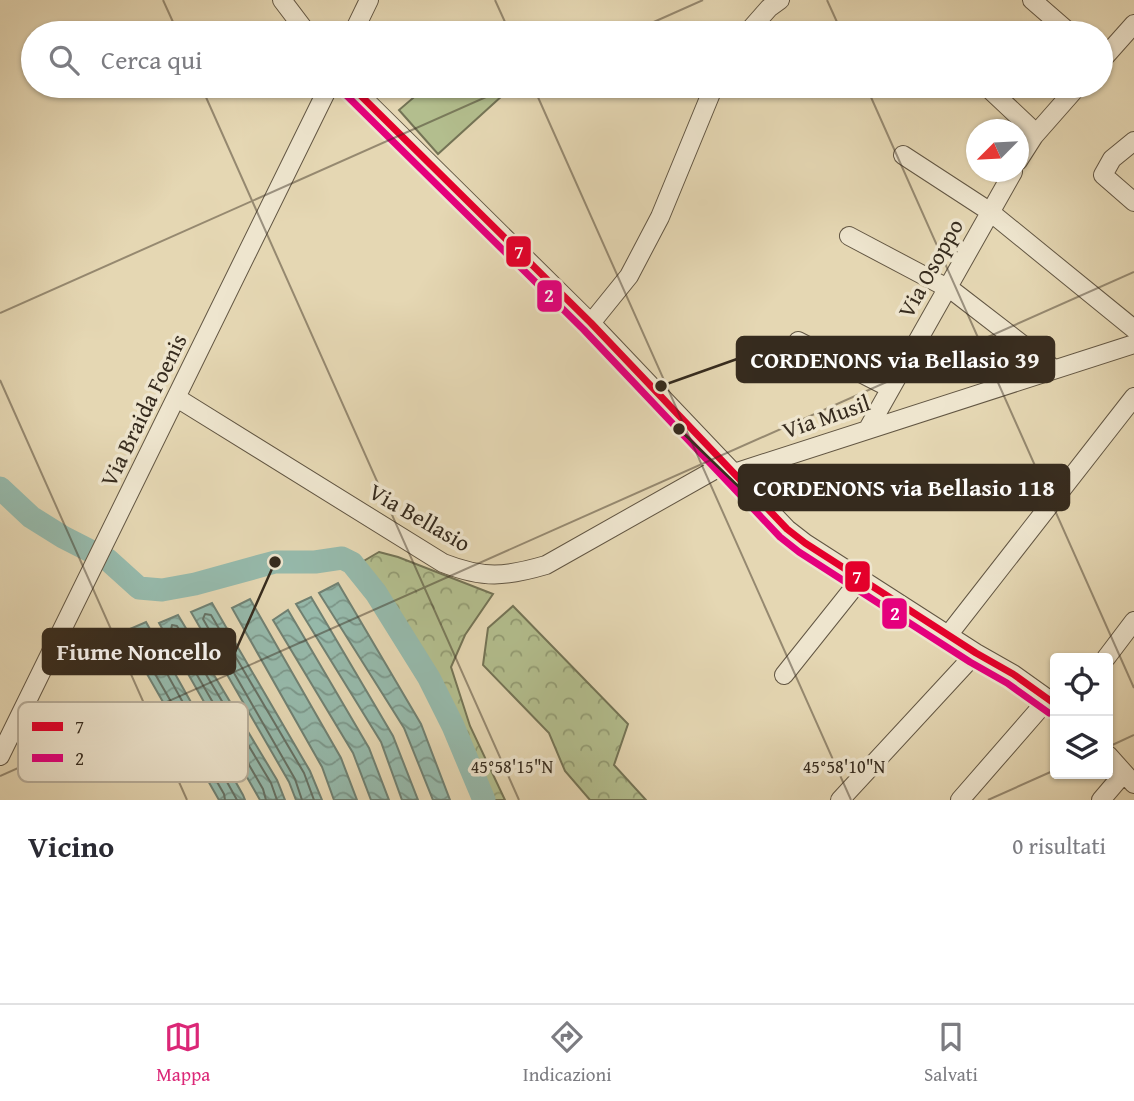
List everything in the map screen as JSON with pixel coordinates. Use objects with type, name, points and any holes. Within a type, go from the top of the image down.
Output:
[{"type":"street","points":[[282,0],[298,21]]},
{"type":"street","points":[[359,21],[369,0]]},
{"type":"street","points":[[758,21],[780,0]]},
{"type":"street","points":[[1032,0],[1056,21]]},
{"type":"street","points":[[1113,48],[1134,24]]},
{"type":"street","name":"Via Braida Foenis","points":[[27,702],[323,98]]},
{"type":"street","points":[[363,98],[591,323],[787,529],[1050,700]]},
{"type":"street","points":[[591,323],[629,276],[660,217],[709,98]]},
{"type":"street","points":[[999,98],[1036,133]]},
{"type":"street","points":[[1029,144],[1067,98]]},
{"type":"street","points":[[1134,141],[1112,159],[1103,175],[1134,202]]},
{"type":"street","points":[[903,155],[989,211],[1134,329]]},
{"type":"street","name":"Via Osoppo","points":[[869,427],[1007,182]]},
{"type":"street","points":[[849,236],[947,287],[1054,369]]},
{"type":"street","points":[[798,341],[890,388]]},
{"type":"street","name":"Via Musil","points":[[729,468],[1134,344]]},
{"type":"street","points":[[948,634],[1134,397]]},
{"type":"street","name":"Via Bellasio","points":[[177,398],[443,564],[469,573],[516,574],[547,565],[729,468]]},
{"type":"street","points":[[784,675],[851,591],[856,576]]},
{"type":"street","points":[[1110,653],[1134,621]]},
{"type":"street","points":[[840,800],[976,653]]},
{"type":"street","points":[[960,800],[1050,703]]},
{"type":"street","name":"Via Braida Foenis","points":[[0,756],[18,719]]},
{"type":"street","points":[[1101,800],[1129,778],[1113,760]]},
{"type":"green space","points":[[413,98],[500,98],[438,154],[399,110]]},
{"type":"green space","points":[[379,552],[493,594],[465,635],[451,667],[470,726],[505,800],[484,800],[439,697],[407,641],[363,575],[362,562]]},
{"type":"green space","points":[[513,606],[628,724],[614,765],[646,800],[590,800],[565,771],[549,733],[483,665],[488,628]]},
{"type":"water","points":[[338,583],[421,724],[450,800],[433,800],[404,728],[319,593]]},
{"type":"water","points":[[311,597],[393,736],[418,800],[402,800],[381,742],[296,604]]},
{"type":"water","points":[[250,599],[341,758],[357,800],[334,800],[322,767],[232,608]]},
{"type":"water","points":[[212,603],[310,771],[322,800],[296,800],[289,782],[248,711],[248,702],[243,702],[191,612]]},
{"type":"water","points":[[288,610],[369,748],[389,800],[371,800],[353,753],[273,620]]},
{"type":"water","points":[[178,615],[230,702],[204,702],[159,623]]},
{"type":"water","points":[[146,622],[191,702],[163,702],[123,632]]},
{"type":"water","points":[[248,732],[277,780],[285,800],[260,800],[248,779]]},
{"type":"water","points":[[209,782],[236,782],[245,800],[219,800]]},
{"type":"waterway","points":[[0,488],[31,517],[108,560],[139,588],[162,590],[195,584],[275,562],[315,562],[342,558],[352,563],[376,593],[429,678],[453,726],[484,800]]},
{"type":"transit line","name":"2","points":[[349,98],[584,330],[780,537],[799,552],[1007,683],[1049,713]]},
{"type":"transit line","name":"7","points":[[363,98],[591,323],[787,529],[1050,700]]},
{"type":"place","name":"CORDENONS via Bellasio 39","points":[[661,386]]},
{"type":"place","name":"CORDENONS via Bellasio 118","points":[[679,429]]},
{"type":"place","name":"Fiume Noncello","points":[[275,562]]}]
